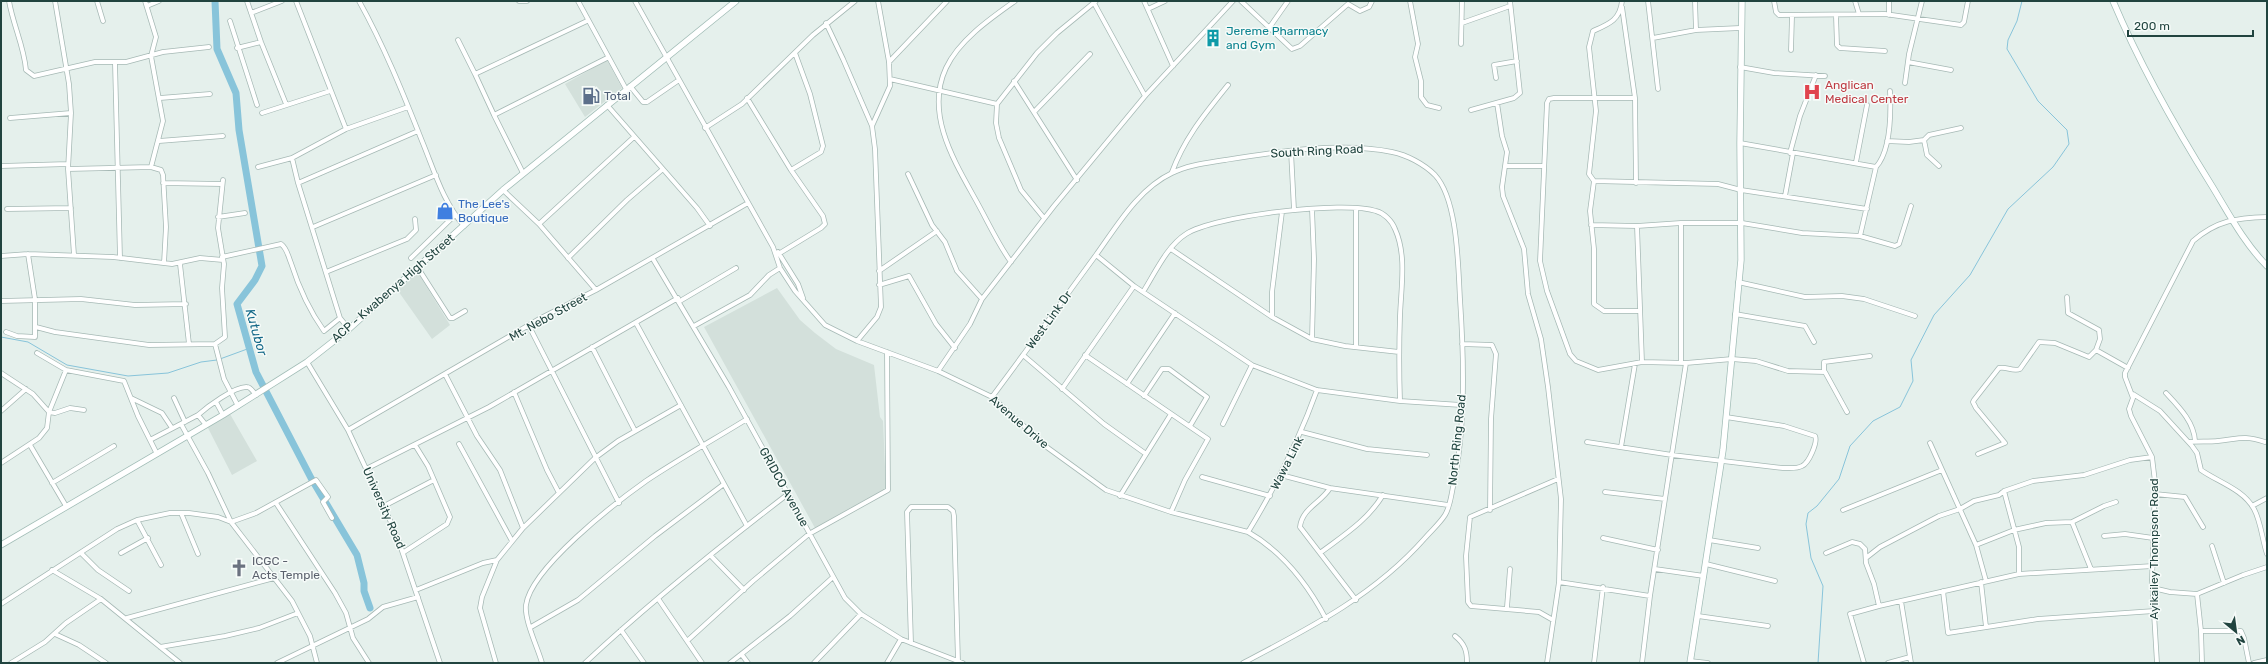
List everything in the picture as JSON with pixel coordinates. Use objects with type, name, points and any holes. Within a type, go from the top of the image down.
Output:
[{"type":"street","points":[[9,1],[12,19],[24,52],[26,70],[29,74],[34,76],[68,70],[94,62],[115,63],[166,52],[190,51],[209,47]]},
{"type":"street","points":[[55,1],[68,70],[71,112],[68,167],[74,255]]},
{"type":"street","points":[[97,1],[103,21]]},
{"type":"street","points":[[145,1],[156,37],[151,56],[160,98],[163,121],[151,167]]},
{"type":"street","points":[[147,6],[159,1]]},
{"type":"street","points":[[247,1],[261,42],[286,104]]},
{"type":"street","points":[[251,12],[282,1]]},
{"type":"street","points":[[296,1],[346,129]]},
{"type":"street","points":[[359,1],[375,28],[436,175],[455,215],[464,226]]},
{"type":"street","points":[[519,1],[527,1]]},
{"type":"street","points":[[578,1],[607,58],[628,88],[643,102],[647,102],[679,80]]},
{"type":"street","points":[[635,1],[748,204],[773,247],[780,253],[798,284],[804,301]]},
{"type":"street","name":"ACP - Kwabenya High Street","points":[[1,545],[223,415],[307,362],[349,329],[523,173],[736,1]]},
{"type":"street","points":[[705,128],[736,108],[826,23],[854,1]]},
{"type":"street","points":[[872,126],[890,86],[889,62],[878,1]]},
{"type":"street","points":[[889,62],[947,1]]},
{"type":"street","points":[[1011,262],[996,240],[947,146],[940,118],[940,89],[946,68],[957,52],[981,27],[1015,1]]},
{"type":"street","points":[[1144,1],[1173,66]]},
{"type":"street","points":[[1148,10],[1165,1]]},
{"type":"street","points":[[938,371],[970,324],[982,299],[1044,218],[1145,96],[1233,1]]},
{"type":"street","points":[[1241,1],[1289,47],[1297,48],[1344,6],[1352,4],[1360,11],[1369,7],[1372,1]]},
{"type":"street","points":[[1269,28],[1288,1]]},
{"type":"street","points":[[1410,1],[1418,44],[1415,57],[1421,81],[1421,97],[1427,105],[1440,108]]},
{"type":"street","points":[[1461,44],[1462,1]]},
{"type":"street","points":[[1622,1],[1635,98],[1636,183]]},
{"type":"street","points":[[1648,1],[1658,89]]},
{"type":"street","points":[[1695,1],[1696,30]]},
{"type":"street","points":[[1708,663],[1690,662],[1721,460],[1736,314],[1742,223],[1740,28],[1742,1]]},
{"type":"street","points":[[1774,1],[1777,14],[1792,16],[1836,16],[1859,14],[1889,15],[1916,17],[1961,25],[1964,22],[1968,1]]},
{"type":"street","points":[[1855,1],[1859,14]]},
{"type":"street","points":[[1889,1],[1889,15]]},
{"type":"street","points":[[1905,83],[1916,17],[1922,1]]},
{"type":"street","points":[[2113,1],[2138,55],[2161,98],[2246,242],[2267,266]]},
{"type":"street","points":[[1044,218],[1021,190],[999,138],[996,123],[997,104],[1037,53],[1057,33],[1095,2],[1145,96]]},
{"type":"street","points":[[1462,23],[1510,4],[1520,93],[1514,98],[1471,110]]},
{"type":"street","points":[[1622,7],[1618,18],[1613,22],[1593,31],[1589,47],[1595,98],[1594,134],[1589,174],[1594,181],[1590,211],[1594,249],[1594,304],[1604,311],[1640,311]]},
{"type":"street","points":[[1791,50],[1792,16]]},
{"type":"street","points":[[1836,16],[1837,45],[1840,48],[1885,51]]},
{"type":"street","points":[[230,20],[237,48],[257,105]]},
{"type":"street","points":[[475,74],[587,21]]},
{"type":"street","points":[[826,23],[872,126],[875,149],[879,233],[878,271],[880,312],[857,342]]},
{"type":"street","points":[[1653,38],[1696,30],[1740,28]]},
{"type":"street","points":[[458,40],[523,173]]},
{"type":"street","points":[[237,48],[261,42]]},
{"type":"street","points":[[791,170],[821,152],[823,146],[810,94],[795,52]]},
{"type":"street","points":[[1034,111],[1090,54]]},
{"type":"street","points":[[494,115],[607,58]]},
{"type":"street","points":[[1496,78],[1494,66],[1517,61]]},
{"type":"street","points":[[1908,62],[1951,70]]},
{"type":"street","points":[[115,63],[120,258]]},
{"type":"street","points":[[1740,67],[1774,73],[1826,76]]},
{"type":"street","points":[[1785,196],[1800,116],[1816,75]]},
{"type":"street","points":[[890,79],[940,89],[997,104]]},
{"type":"street","points":[[1014,81],[1077,180]]},
{"type":"street","points":[[1172,172],[1181,149],[1192,130],[1228,85]]},
{"type":"street","points":[[262,113],[330,91]]},
{"type":"street","points":[[1860,236],[1876,166],[1881,160],[1887,141],[1891,114],[1890,91]]},
{"type":"street","points":[[160,98],[210,94]]},
{"type":"street","points":[[747,98],[791,170],[823,216],[825,224],[780,253]]},
{"type":"street","points":[[1635,98],[1549,99],[1544,133],[1543,220],[1540,262],[1547,291],[1570,354],[1582,364],[1598,370],[1642,362],[1684,363],[1732,359],[1756,361],[1788,371],[1824,372]]},
{"type":"street","points":[[1497,103],[1502,136],[1507,152],[1503,196],[1524,249],[1528,294],[1545,359],[1561,499],[1559,582],[1547,663]]},
{"type":"street","points":[[607,105],[710,226]]},
{"type":"street","points":[[1856,162],[1867,105]]},
{"type":"street","points":[[258,167],[292,158],[346,129],[408,107]]},
{"type":"street","points":[[10,118],[71,112]]},
{"type":"street","points":[[1887,141],[1908,142],[1924,140],[1929,135],[1961,128]]},
{"type":"street","points":[[298,183],[418,132]]},
{"type":"street","points":[[159,141],[223,136]]},
{"type":"street","points":[[539,224],[634,137]]},
{"type":"street","points":[[1924,140],[1927,155],[1939,166]]},
{"type":"street","points":[[1740,144],[1876,166]]},
{"type":"street","name":"South Ring Road","points":[[1096,255],[1131,208],[1150,187],[1172,172],[1199,164],[1291,151],[1366,148],[1394,152],[1423,166],[1436,176],[1447,193],[1450,203],[1461,313]]},
{"type":"street","points":[[1291,151],[1294,210]]},
{"type":"street","points":[[292,158],[298,183],[313,227],[340,318],[349,329]]},
{"type":"street","points":[[1,166],[118,168],[151,167],[161,170],[166,227],[164,263]]},
{"type":"street","points":[[1505,166],[1544,166]]},
{"type":"street","points":[[568,258],[628,200],[663,169]]},
{"type":"street","points":[[908,174],[937,231],[945,242],[957,271],[982,299]]},
{"type":"street","points":[[313,227],[436,175]]},
{"type":"street","points":[[1594,181],[1718,184],[1741,190],[1867,209]]},
{"type":"street","points":[[36,327],[55,332],[149,345],[215,344],[225,337],[223,259],[218,217],[222,182],[163,183]]},
{"type":"street","points":[[503,190],[539,224],[596,290]]},
{"type":"street","name":"Mt. Nebo Street","points":[[348,430],[446,376],[529,326],[748,204]]},
{"type":"street","points":[[1591,225],[1637,226],[1682,222],[1742,223],[1802,233],[1860,236],[1898,245],[1911,206]]},
{"type":"street","points":[[7,209],[71,208]]},
{"type":"street","points":[[1356,208],[1356,347]]},
{"type":"street","points":[[1143,292],[1171,249],[1182,237],[1201,226],[1294,210],[1356,208],[1376,211],[1388,218],[1395,228],[1401,256],[1399,352],[1400,400]]},
{"type":"street","points":[[1312,209],[1314,259],[1312,339]]},
{"type":"street","points":[[1272,317],[1272,292],[1282,212]]},
{"type":"street","points":[[218,217],[245,213]]},
{"type":"street","points":[[411,258],[455,215]]},
{"type":"street","points":[[2267,216],[2232,219],[2205,231],[2193,241],[2128,368],[2125,377],[2133,394],[2160,411],[2189,442],[2197,453],[2201,470],[2225,483],[2252,506],[2267,554]]},
{"type":"street","points":[[326,272],[407,239],[416,230],[415,219]]},
{"type":"street","points":[[1642,663],[1650,596],[1672,455],[1684,363],[1682,222]]},
{"type":"street","points":[[1637,226],[1642,362]]},
{"type":"street","points":[[878,271],[937,231]]},
{"type":"street","points":[[1,256],[28,254],[74,255],[180,264],[200,258],[223,259],[281,244],[284,245],[299,288],[313,316],[324,331],[340,318]]},
{"type":"street","name":"Avenue Drive","points":[[773,247],[780,268],[804,301],[826,325],[857,342],[938,371],[992,397],[1048,448],[1106,490],[1171,512],[1248,532],[1270,547],[1289,566],[1315,600],[1326,619]]},
{"type":"street","points":[[1171,249],[1272,317],[1312,339],[1356,347],[1399,352]]},
{"type":"street","points":[[6,332],[11,335],[33,338],[36,327],[35,299],[28,254]]},
{"type":"street","points":[[1096,255],[1134,286],[1252,365],[1317,390],[1400,400],[1462,405]]},
{"type":"street","name":"West Link Dr","points":[[1096,255],[1023,355],[1104,424],[1146,454]]},
{"type":"street","name":"GRIDCO Avenue","points":[[652,258],[679,300],[747,419],[810,534],[832,578],[845,598],[861,614],[901,639],[961,662]]},
{"type":"street","points":[[180,264],[186,304],[189,344]]},
{"type":"street","points":[[418,268],[450,318],[453,318],[465,311]]},
{"type":"street","points":[[366,469],[469,417],[636,322],[736,268]]},
{"type":"street","points":[[694,326],[750,295],[769,275],[780,268]]},
{"type":"street","points":[[879,285],[909,276],[936,324],[954,348]]},
{"type":"street","points":[[1738,282],[1805,297],[1842,296],[1864,300],[1915,316]]},
{"type":"street","points":[[1062,389],[1134,286]]},
{"type":"street","points":[[1978,454],[2005,443],[1973,402],[1999,368],[2003,367],[2016,371],[2020,369],[2035,346],[2045,341],[2055,343],[2089,357],[2096,350],[2100,339],[2100,330],[2068,313],[2067,297]]},
{"type":"street","points":[[1,301],[81,299],[135,305],[186,304]]},
{"type":"street","points":[[1127,384],[1175,313]]},
{"type":"street","name":"North Ring Road","points":[[1243,663],[1326,619],[1356,600],[1386,578],[1412,553],[1443,517],[1448,505],[1456,473],[1462,405],[1461,313]]},
{"type":"street","points":[[1736,314],[1805,326],[1814,342]]},
{"type":"street","points":[[636,322],[747,526]]},
{"type":"street","points":[[529,326],[619,503]]},
{"type":"street","points":[[215,344],[217,356],[230,393],[238,406]]},
{"type":"street","points":[[1462,344],[1492,345],[1496,354],[1491,419],[1490,510]]},
{"type":"street","points":[[592,347],[635,431]]},
{"type":"street","points":[[2096,350],[2128,368]]},
{"type":"street","points":[[686,641],[810,534],[888,490],[887,352]]},
{"type":"street","points":[[37,353],[66,370],[121,379],[126,383],[131,398],[157,454]]},
{"type":"street","points":[[992,397],[1023,355]]},
{"type":"street","points":[[1086,355],[1144,396],[1206,436],[1208,442],[1185,480],[1171,512]]},
{"type":"street","points":[[1847,412],[1824,372],[1824,362],[1870,356]]},
{"type":"street","name":"University Road","points":[[307,362],[348,430],[384,506],[404,552],[440,663]]},
{"type":"street","points":[[1621,447],[1635,364]]},
{"type":"street","points":[[1223,424],[1252,365]]},
{"type":"street","points":[[1144,396],[1162,369],[1170,369],[1207,397],[1190,426]]},
{"type":"street","points":[[1,463],[30,445],[39,438],[47,428],[49,412],[66,370]]},
{"type":"street","points":[[1,373],[33,394],[49,412],[55,413],[70,408],[84,410]]},
{"type":"street","points":[[446,376],[469,417],[477,436],[506,482],[523,528]]},
{"type":"street","points":[[150,440],[183,423],[230,393],[245,386],[250,387],[256,395]]},
{"type":"street","points":[[1,411],[26,389]]},
{"type":"street","name":"Wawa Link","points":[[1248,532],[1270,496],[1302,432],[1317,390]]},
{"type":"street","points":[[514,392],[547,470],[559,493]]},
{"type":"street","name":"Ayikailey Thompson Road","points":[[2133,394],[2129,409],[2131,416],[2152,457],[2155,494],[2153,588],[2157,663]]},
{"type":"street","points":[[2166,394],[2181,410],[2194,429],[2195,441]]},
{"type":"street","points":[[131,398],[162,413],[172,428]]},
{"type":"street","points":[[174,398],[188,435],[231,522],[274,578],[298,613],[313,645],[317,663]]},
{"type":"street","points":[[216,402],[223,415]]},
{"type":"street","points":[[496,663],[480,608],[482,597],[497,560],[523,528],[595,458],[635,431],[681,404]]},
{"type":"street","points":[[198,414],[206,425]]},
{"type":"street","points":[[1120,496],[1171,414]]},
{"type":"street","points":[[1587,442],[1672,455],[1783,468],[1801,467],[1808,462],[1816,439],[1815,436],[1789,427],[1726,417]]},
{"type":"street","points":[[542,663],[525,608],[530,589],[567,545],[646,481],[747,419]]},
{"type":"street","points":[[1302,432],[1367,449],[1427,455]]},
{"type":"street","points":[[2189,442],[2218,441],[2238,437],[2251,437],[2265,442]]},
{"type":"street","points":[[1930,443],[1976,545],[1986,581]]},
{"type":"street","points":[[459,444],[512,541]]},
{"type":"street","points":[[30,445],[66,506]]},
{"type":"street","points":[[404,552],[450,521],[450,517],[434,480],[415,445]]},
{"type":"street","points":[[52,483],[114,446]]},
{"type":"street","points":[[1866,558],[1880,547],[1939,516],[1960,509],[1974,501],[1999,495],[2004,491],[2033,481],[2084,475],[2130,460],[2152,457]]},
{"type":"street","points":[[1843,510],[1942,470]]},
{"type":"street","points":[[1281,475],[1330,488],[1448,505]]},
{"type":"street","points":[[1202,477],[1270,496]]},
{"type":"street","points":[[1553,620],[1539,612],[1507,607],[1471,606],[1468,602],[1466,556],[1470,518],[1558,479]]},
{"type":"street","points":[[384,506],[434,480]]},
{"type":"street","points":[[1,604],[117,529],[137,520],[152,516],[182,513],[201,514],[231,522],[276,503],[314,481],[325,500],[332,518]]},
{"type":"street","points":[[531,628],[578,600],[655,536],[724,484]]},
{"type":"street","points":[[1330,488],[1321,499],[1302,516],[1300,523],[1302,531],[1356,600]]},
{"type":"street","points":[[2004,491],[2018,547],[2019,574]]},
{"type":"street","points":[[1606,492],[1664,499]]},
{"type":"street","points":[[585,663],[621,630],[788,494]]},
{"type":"street","points":[[2155,494],[2185,497],[2203,527]]},
{"type":"street","points":[[1320,553],[1356,527],[1376,506],[1383,495]]},
{"type":"street","points":[[2252,506],[2267,498]]},
{"type":"street","points":[[1976,545],[2014,530],[2046,523],[2072,522],[2104,506],[2116,502]]},
{"type":"street","points":[[276,503],[336,593],[346,613],[353,638],[369,663]]},
{"type":"street","points":[[910,643],[907,512],[911,507],[948,507],[953,511],[954,516],[961,662]]},
{"type":"street","points":[[182,513],[198,554]]},
{"type":"street","points":[[137,520],[148,538],[161,565]]},
{"type":"street","points":[[2072,522],[2091,569]]},
{"type":"street","points":[[2104,536],[2125,534],[2153,538]]},
{"type":"street","points":[[121,553],[148,538]]},
{"type":"street","points":[[1603,538],[1658,550]]},
{"type":"street","points":[[1709,540],[1758,548]]},
{"type":"street","points":[[1826,553],[1852,542],[1860,544],[1865,549],[1879,606]]},
{"type":"street","points":[[2212,546],[2224,583]]},
{"type":"street","points":[[81,553],[98,570],[129,591]]},
{"type":"street","points":[[711,556],[744,590]]},
{"type":"street","points":[[416,590],[483,563],[497,560]]},
{"type":"street","points":[[1706,564],[1775,581]]},
{"type":"street","points":[[1864,663],[1850,614],[2019,574],[2153,566]]},
{"type":"street","points":[[2153,588],[2170,592],[2197,594],[2267,567]]},
{"type":"street","points":[[1507,607],[1510,569]]},
{"type":"street","points":[[52,570],[101,599],[127,618],[180,663]]},
{"type":"street","points":[[1655,570],[1704,576]]},
{"type":"street","points":[[127,618],[274,578]]},
{"type":"street","points":[[730,663],[790,616],[832,578]]},
{"type":"street","points":[[1559,582],[1603,587],[1650,596]]},
{"type":"street","points":[[1981,582],[1986,627]]},
{"type":"street","points":[[1594,663],[1603,587]]},
{"type":"street","points":[[1943,591],[1947,632],[2038,619],[2154,611]]},
{"type":"street","points":[[2197,594],[2201,631],[2202,663]]},
{"type":"street","points":[[277,663],[368,619],[383,607],[418,598]]},
{"type":"street","points":[[10,663],[45,642],[76,616],[101,599]]},
{"type":"street","points":[[658,600],[702,663]]},
{"type":"street","points":[[1901,601],[1911,663]]},
{"type":"street","points":[[160,647],[225,636],[259,628],[298,613]]},
{"type":"street","points":[[814,663],[861,614]]},
{"type":"street","points":[[1698,616],[1768,626]]},
{"type":"street","points":[[621,630],[644,663]]},
{"type":"street","points":[[2201,631],[2241,631],[2244,638],[2249,663]]},
{"type":"street","points":[[55,634],[79,645],[106,663]]},
{"type":"street","points":[[1455,636],[1462,642],[1467,651],[1467,663]]},
{"type":"street","points":[[887,663],[901,639]]},
{"type":"street","points":[[742,655],[748,663]]},
{"type":"street","points":[[1888,663],[1910,657]]},
{"type":"street","points":[[2254,663],[2267,660]]},
{"type":"shaded area","points":[[607,60],[622,88],[585,117],[565,84]]},
{"type":"shaded area","points":[[417,271],[450,325],[432,339],[396,288]]},
{"type":"shaded area","points":[[777,288],[800,320],[815,333],[836,349],[874,365],[880,417],[883,421],[886,490],[815,528],[704,327]]},
{"type":"shaded area","points":[[230,414],[257,461],[232,475],[207,426]]},
{"type":"waterway","name":"Kutubor","points":[[215,1],[217,49],[236,93],[239,130],[262,266],[255,280],[237,304],[256,372],[311,478],[357,555],[364,583],[364,591],[370,608]]},
{"type":"waterway","points":[[1818,663],[1823,586],[1811,558],[1806,524],[1808,513],[1817,506],[1839,479],[1850,446],[1873,421],[1900,407],[1913,381],[1911,360],[1934,315],[1970,275],[2008,209],[2053,167],[2069,144],[2067,130],[2038,101],[2007,49],[2008,40],[2017,21],[2022,1]]},
{"type":"waterway","points":[[1,337],[28,342],[67,365],[128,376],[168,373],[201,362],[217,360]]},
{"type":"waterway","points":[[220,359],[250,348]]},
{"type":"place","name":"Jereme Pharmacy and Gym","points":[[1213,38]]},
{"type":"place","name":"Anglican Medical Center","points":[[1812,92]]},
{"type":"place","name":"Total","points":[[591,96]]},
{"type":"place","name":"The Lee's Boutique","points":[[445,211]]},
{"type":"place","name":"ICGC - Acts Temple","points":[[239,568]]}]
